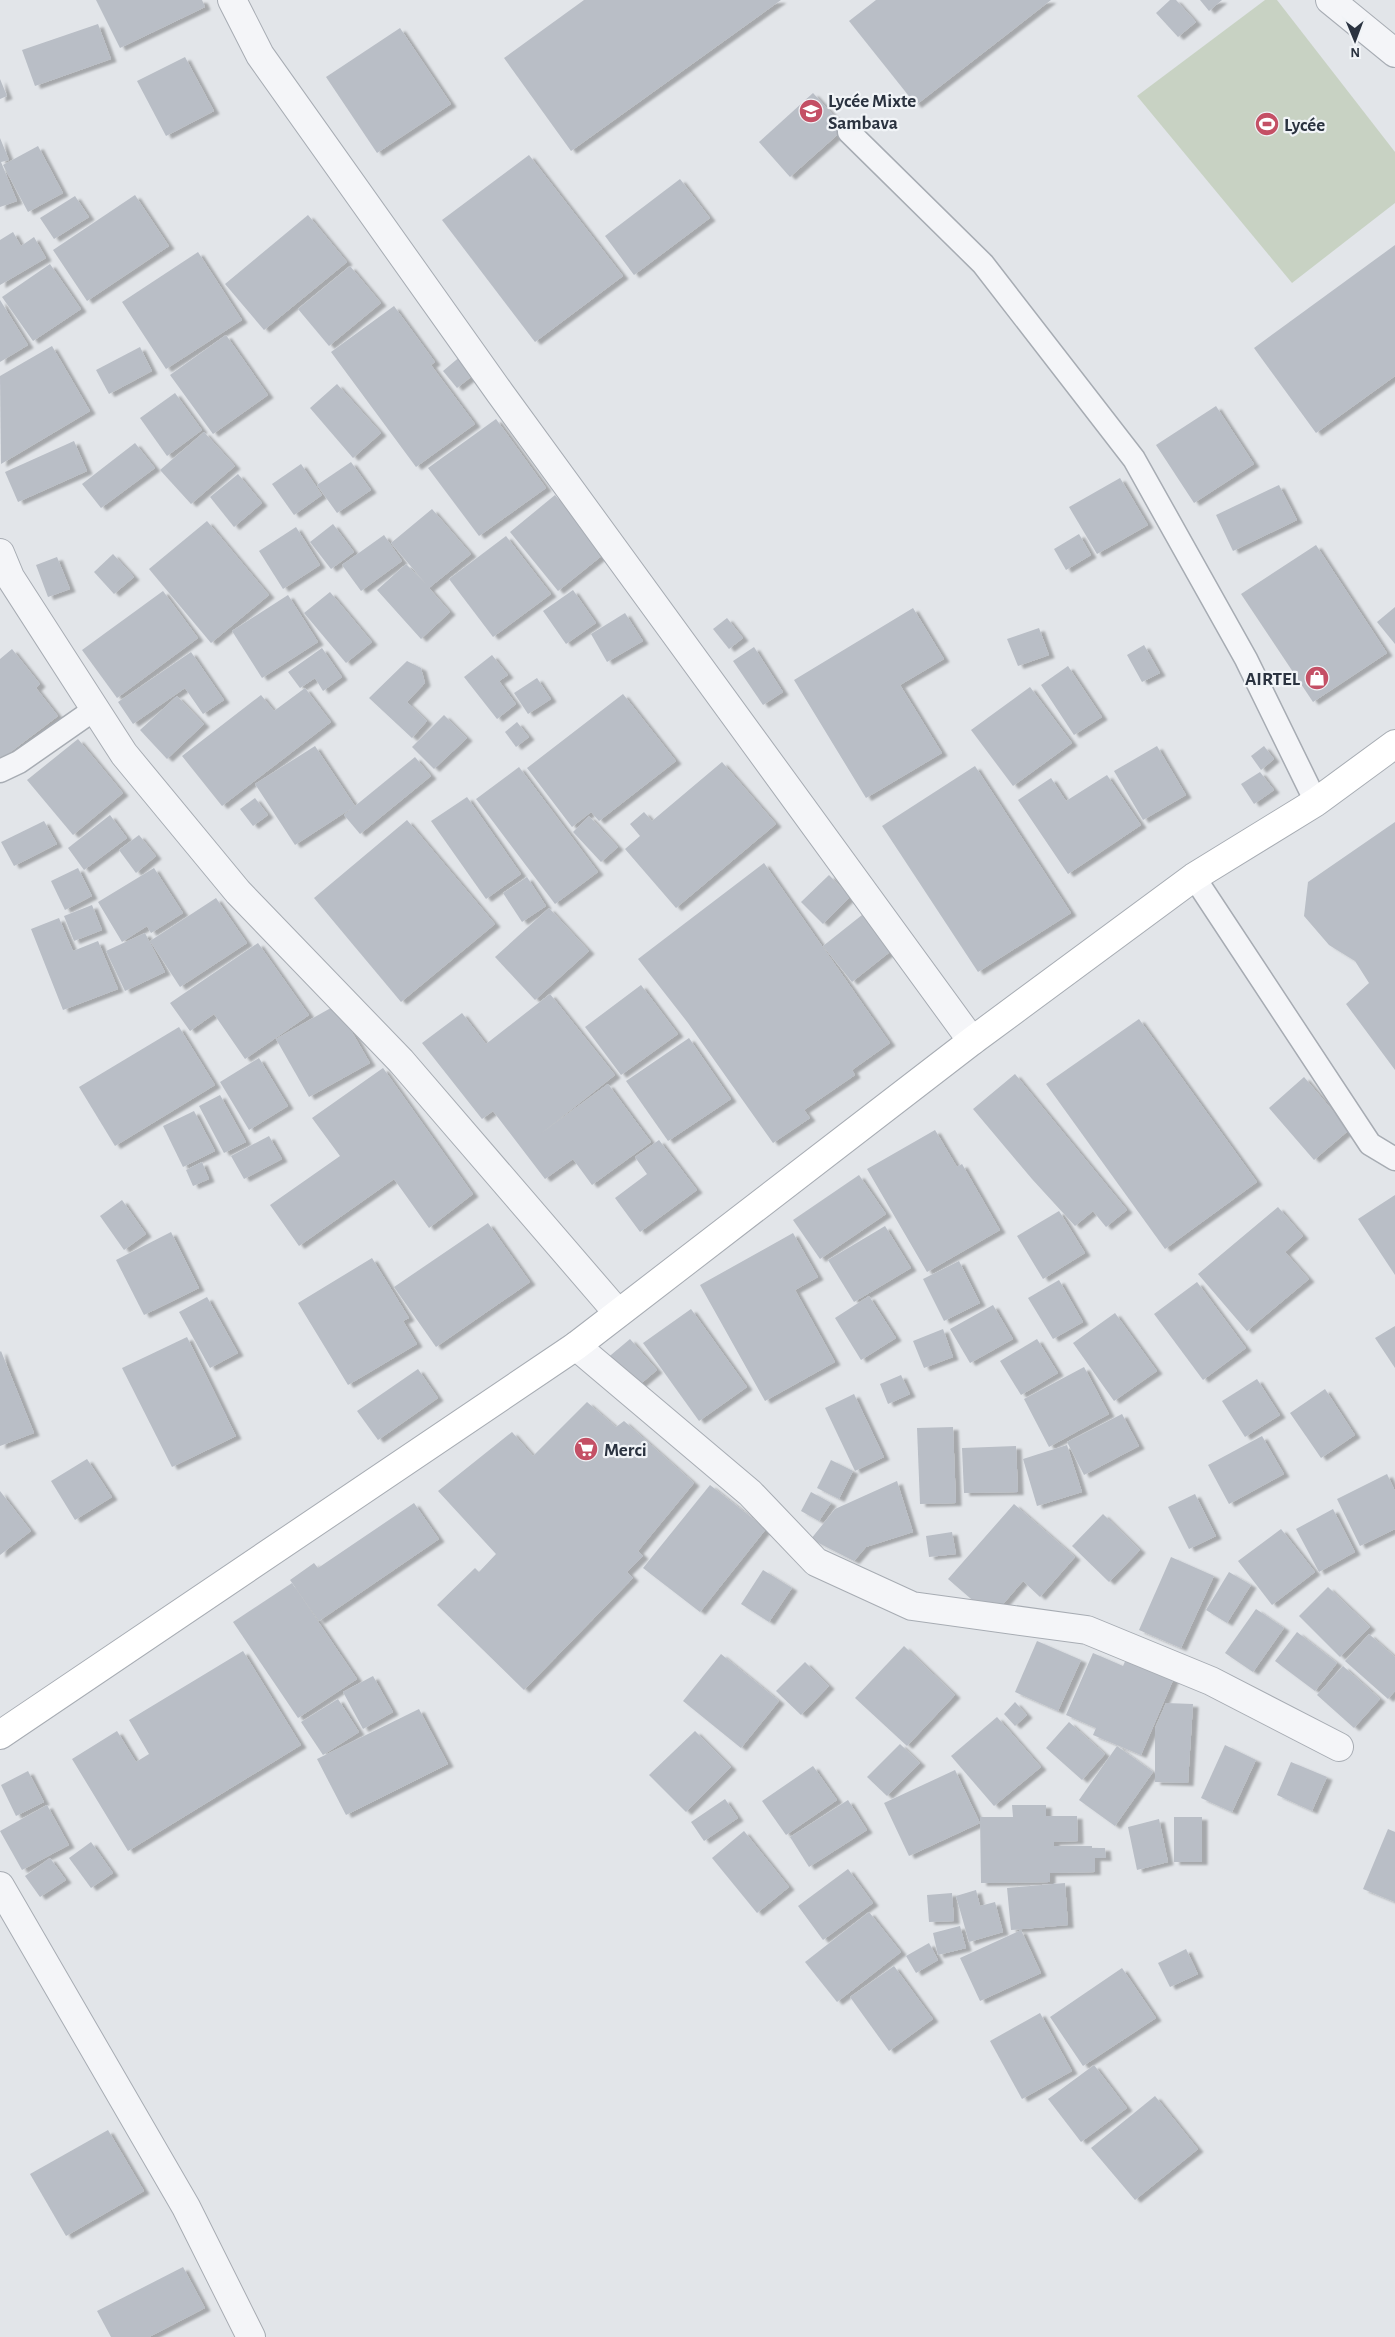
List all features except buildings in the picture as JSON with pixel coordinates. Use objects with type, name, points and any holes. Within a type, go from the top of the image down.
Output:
[{"type":"main road","points":[[0,1735],[576,1346],[972,1041],[1194,877],[1316,802],[1395,744]]},
{"type":"street","points":[[232,0],[260,55],[489,377],[972,1041]]},
{"type":"street","points":[[1330,0],[1395,53]]},
{"type":"street","points":[[0,553],[10,577],[124,754],[238,892],[401,1061],[618,1313]]},
{"type":"street","points":[[576,1346],[750,1493],[816,1562],[912,1606],[1087,1630],[1211,1681],[1339,1747]]},
{"type":"street","points":[[0,1886],[186,2207],[251,2337]]},
{"type":"lane","points":[[849,132],[983,264],[1134,458],[1246,658],[1316,802]]},
{"type":"lane","points":[[0,771],[19,762],[95,709]]},
{"type":"lane","points":[[1194,877],[1370,1144],[1395,1160]]},
{"type":"green space","name":"Lycée","points":[[1265,0],[1277,0],[1395,152],[1395,203],[1292,283],[1137,96]]},
{"type":"place","name":"Lycée Mixte Sambava","points":[[811,111]]},
{"type":"place","name":"Lycée","points":[[1267,124]]},
{"type":"place","name":"AIRTEL","points":[[1317,678]]},
{"type":"place","name":"Merci","points":[[586,1449]]}]
